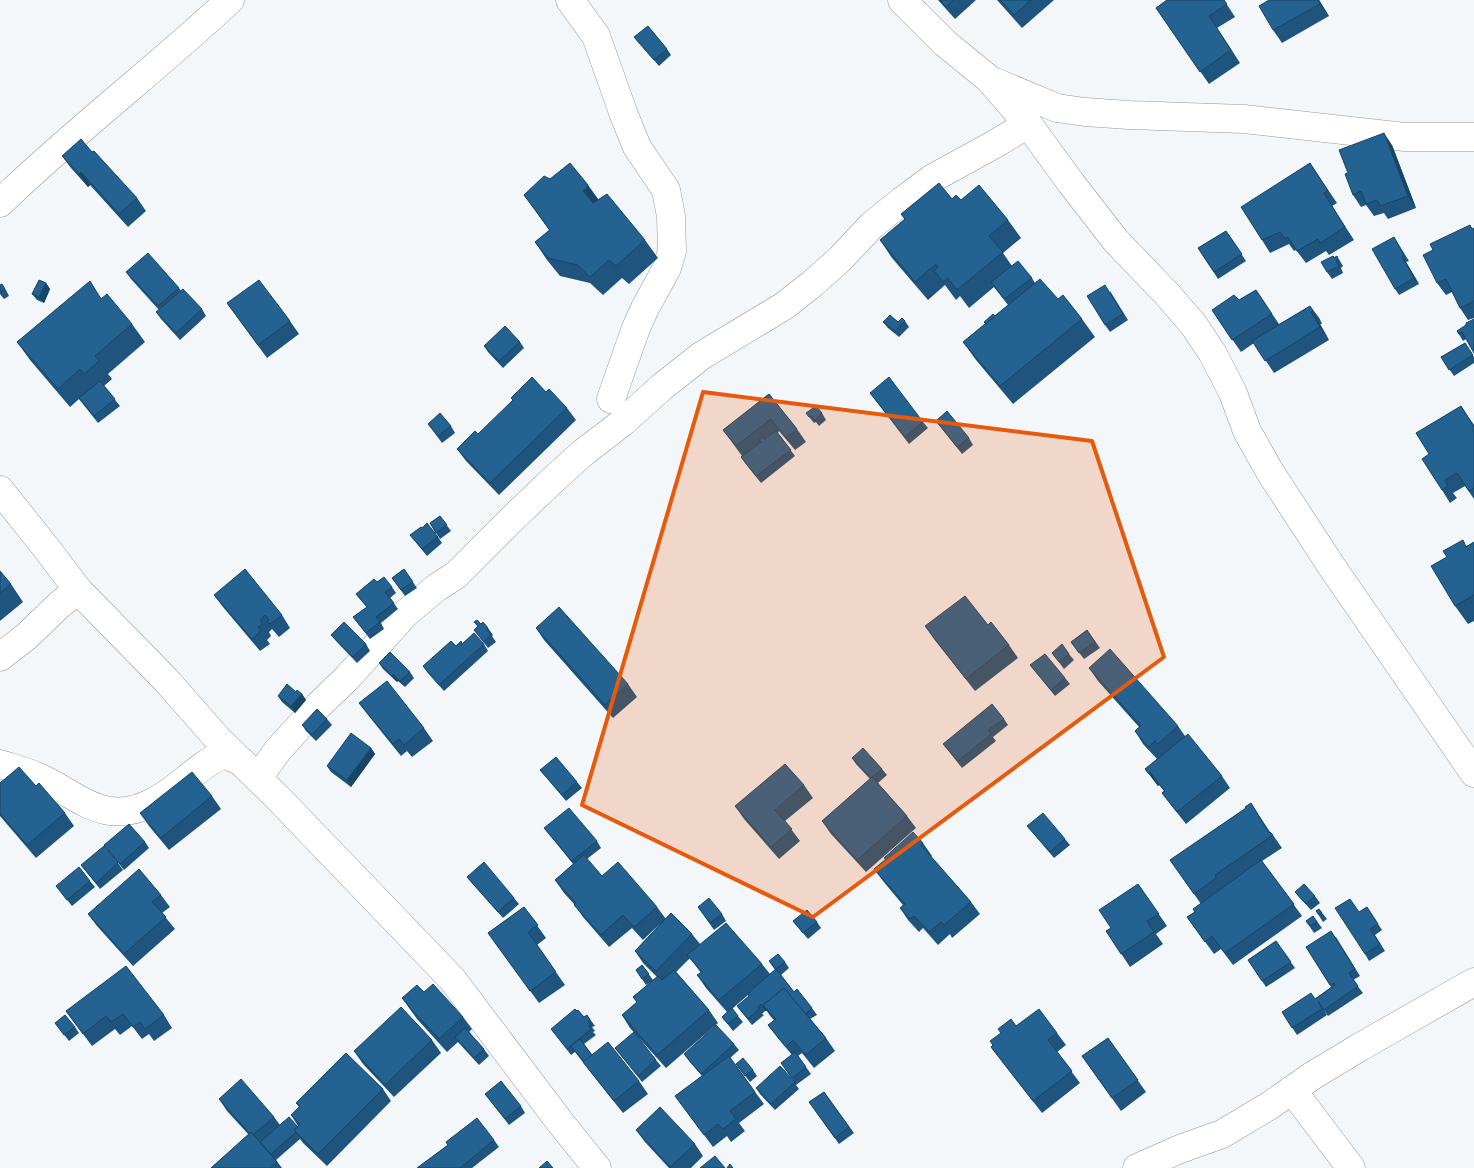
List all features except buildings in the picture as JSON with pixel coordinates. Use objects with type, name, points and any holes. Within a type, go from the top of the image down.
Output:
[{"type":"street","points":[[0,203],[114,100],[188,39],[230,0]]},
{"type":"street","points":[[570,0],[596,36],[637,147],[666,190],[671,216],[672,251],[667,268],[636,328],[610,399]]},
{"type":"street","points":[[902,0],[946,44],[989,79],[1028,124],[1116,241],[1166,293],[1198,332],[1213,354],[1233,393],[1247,431],[1270,472],[1332,568],[1474,774]]},
{"type":"street","points":[[989,79],[1057,108],[1085,112],[1244,119],[1405,138],[1474,137]]},
{"type":"street","points":[[250,770],[285,742],[405,614],[436,588],[456,575],[556,477],[584,452],[623,422],[663,386],[701,356],[784,306],[840,260],[872,225],[902,200],[933,178],[1028,124]]},
{"type":"street","points":[[0,490],[78,590],[166,680],[217,738],[452,979],[597,1168]]},
{"type":"street","points":[[0,657],[27,636],[59,605],[78,590]]},
{"type":"street","points":[[0,764],[36,775],[101,810],[116,813],[133,811],[155,801],[179,786],[202,765],[224,754],[250,770]]},
{"type":"street","points":[[1137,1168],[1180,1148],[1222,1134],[1360,1047],[1474,982]]},
{"type":"street","points":[[1292,1090],[1351,1168]]},
{"type":"highlighted area","points":[[703,392],[1092,441],[1164,657],[813,917],[582,805]]}]
